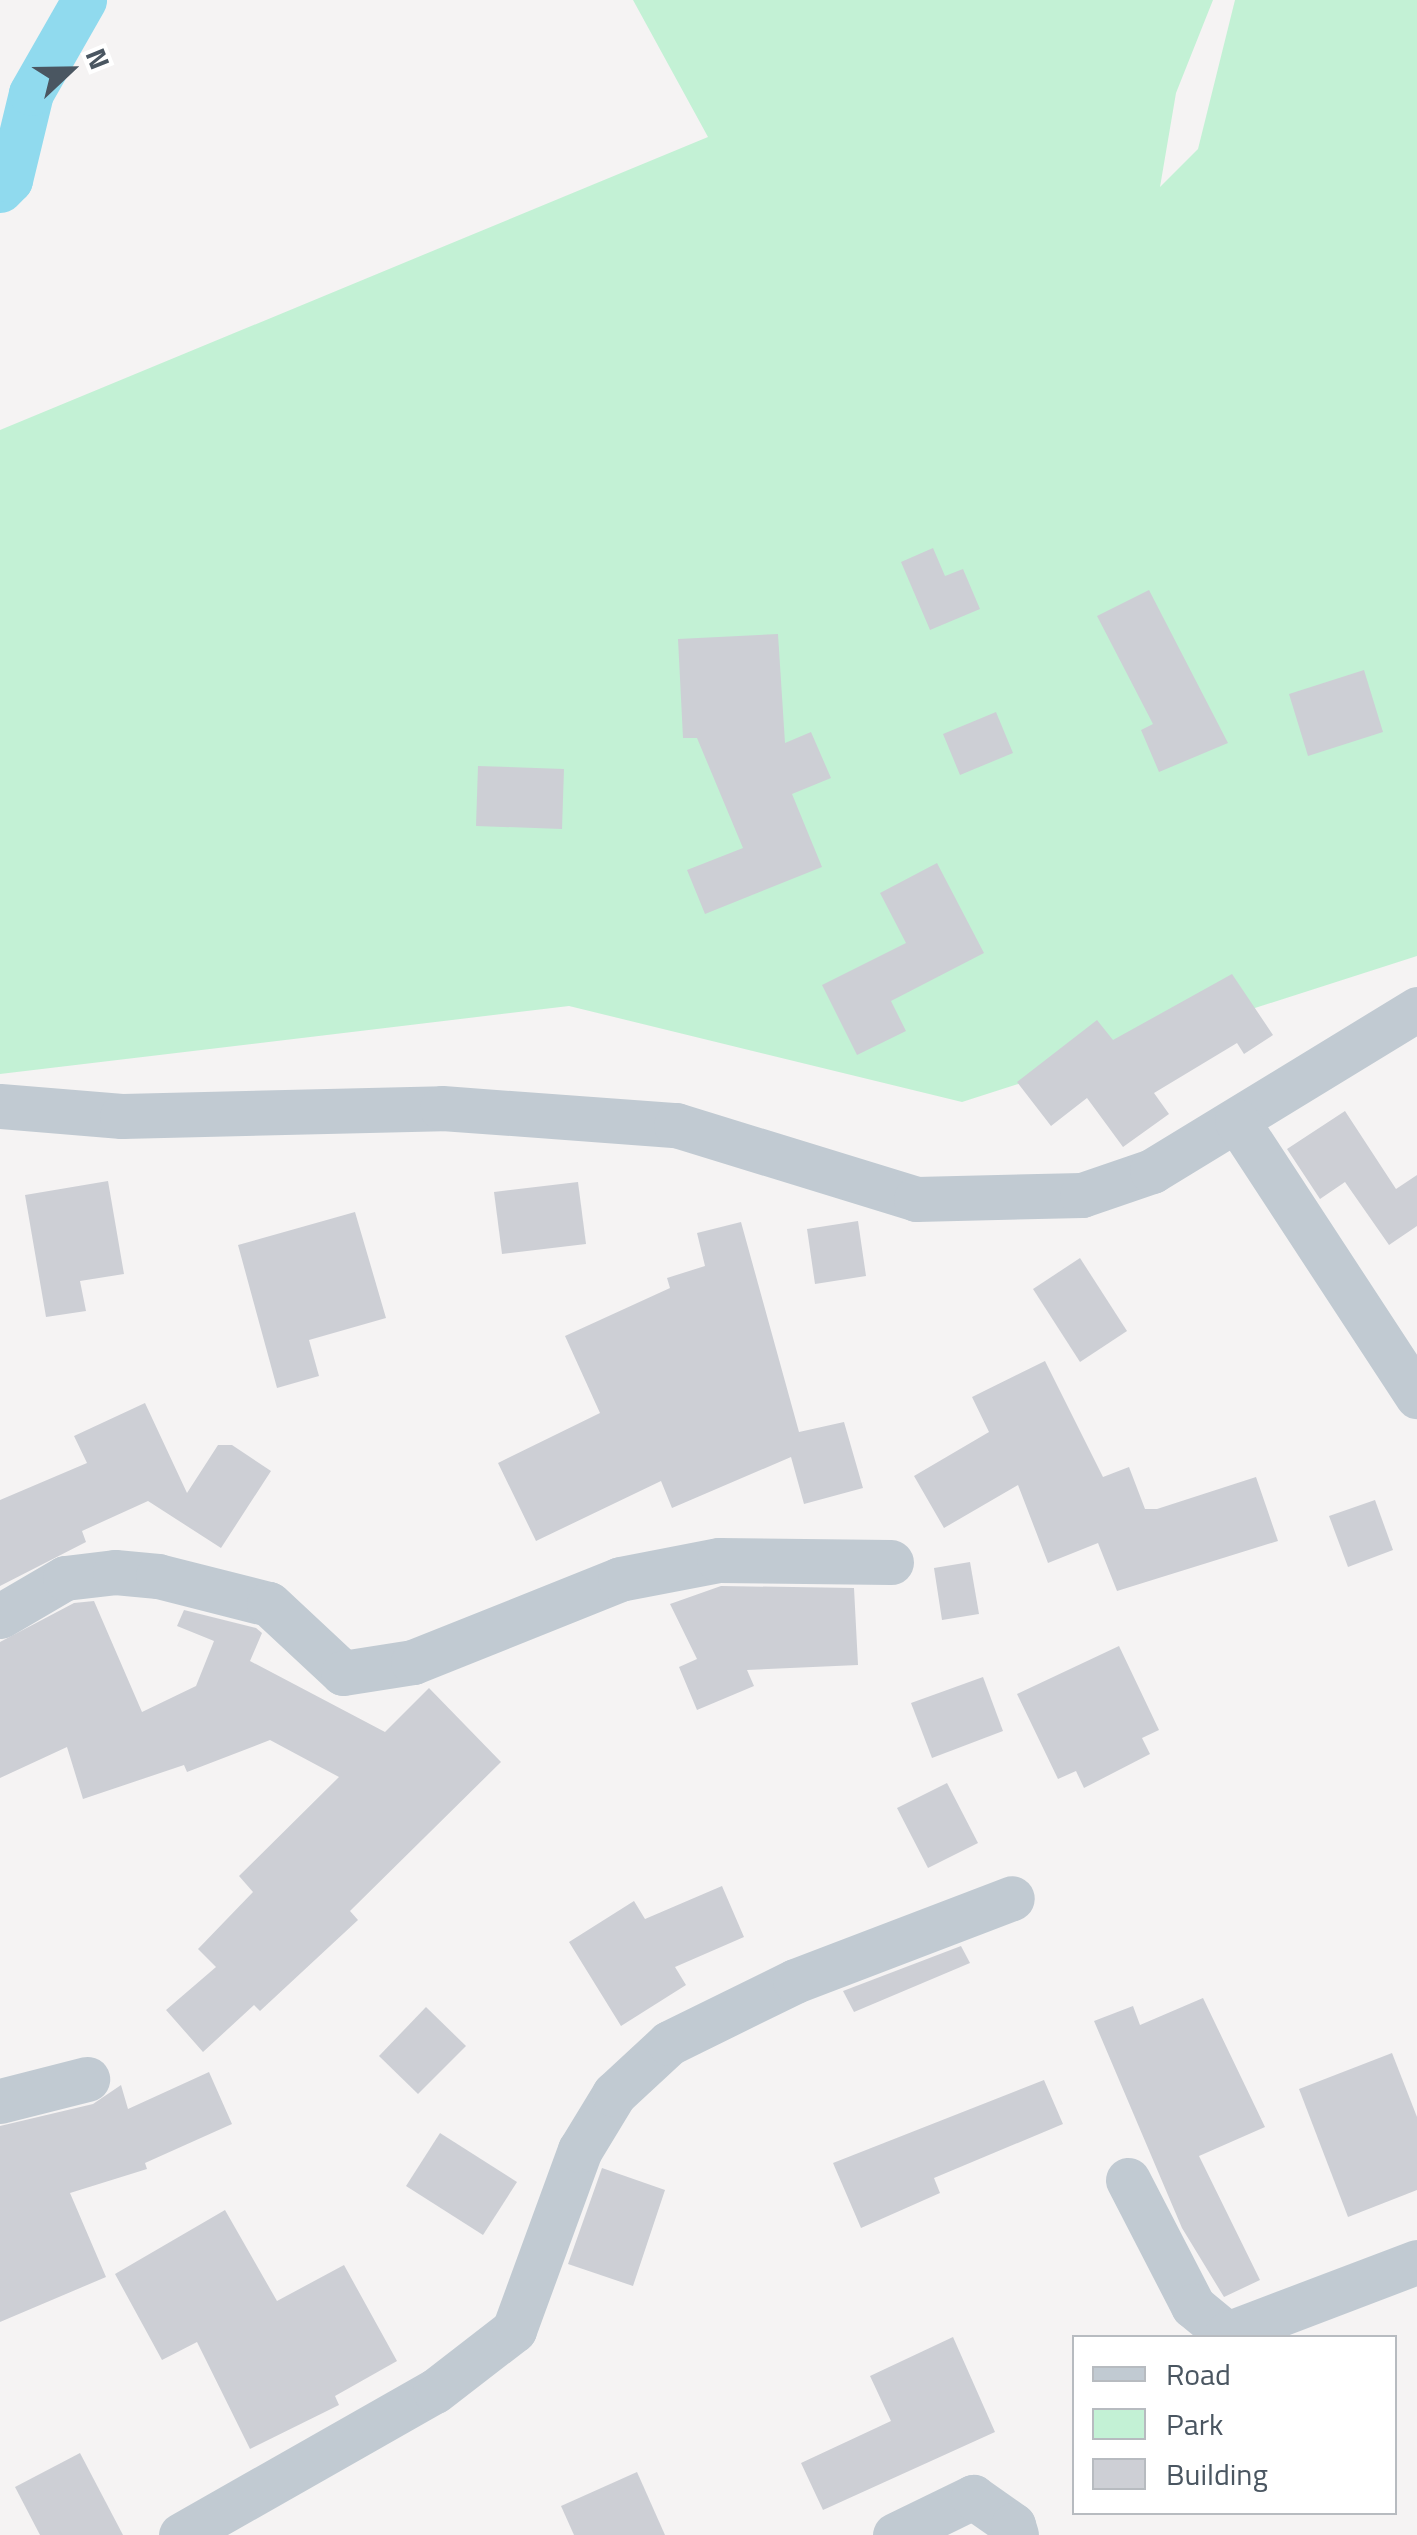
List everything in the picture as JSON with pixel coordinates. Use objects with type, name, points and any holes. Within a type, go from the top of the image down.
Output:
[{"type":"street","points":[[0,1106],[122,1116],[442,1108],[676,1125],[916,1199],[1082,1195],[1152,1171],[1417,1009]]},
{"type":"street","points":[[1237,1120],[1417,1396]]},
{"type":"street","points":[[0,1616],[65,1578],[115,1572],[158,1576],[269,1604],[343,1673],[413,1662],[620,1579],[720,1560],[891,1562]]},
{"type":"street","points":[[181,2535],[435,2391],[514,2330],[580,2150],[614,2094],[669,2044],[794,1981],[1012,1898]]},
{"type":"street","points":[[0,2101],[87,2079]]},
{"type":"street","points":[[1128,2180],[1193,2306],[1227,2334],[1417,2262]]},
{"type":"street","points":[[895,2535],[972,2497],[1013,2525],[1016,2535]]},
{"type":"green space","points":[[633,0],[1213,0],[1176,93],[1160,187],[1198,149],[1235,0],[1417,0],[1417,956],[962,1102],[569,1006],[0,1074],[0,430],[708,137]]},
{"type":"building","points":[[933,548],[945,576],[963,569],[980,609],[930,630],[901,562]]},
{"type":"building","points":[[1149,590],[1228,743],[1159,772],[1141,730],[1153,724],[1097,616]]},
{"type":"building","points":[[778,634],[785,743],[811,732],[831,778],[792,794],[822,867],[705,914],[687,870],[743,848],[697,738],[683,738],[678,639]]},
{"type":"building","points":[[1364,670],[1383,732],[1308,756],[1289,694]]},
{"type":"building","points":[[996,712],[1013,753],[960,775],[943,734]]},
{"type":"building","points":[[478,766],[564,769],[562,829],[476,826]]},
{"type":"building","points":[[937,863],[984,953],[891,1001],[906,1031],[857,1055],[822,985],[906,943],[880,893]]},
{"type":"building","points":[[1232,974],[1273,1035],[1244,1054],[1237,1043],[1154,1093],[1169,1114],[1123,1147],[1087,1098],[1051,1126],[1017,1082],[1097,1020],[1113,1040]]},
{"type":"building","points":[[1345,1111],[1396,1189],[1417,1175],[1417,1226],[1389,1245],[1345,1182],[1320,1199],[1287,1149]]},
{"type":"building","points":[[108,1181],[124,1274],[80,1281],[86,1311],[46,1317],[25,1195]]},
{"type":"building","points":[[578,1182],[586,1244],[502,1254],[494,1192]]},
{"type":"building","points":[[355,1212],[386,1318],[309,1340],[319,1376],[277,1388],[238,1245]]},
{"type":"building","points":[[858,1221],[866,1276],[815,1284],[807,1229]]},
{"type":"building","points":[[741,1222],[799,1432],[844,1422],[863,1488],[804,1504],[791,1457],[672,1508],[661,1481],[536,1541],[498,1463],[600,1413],[565,1336],[670,1288],[667,1278],[705,1266],[697,1233]]},
{"type":"building","points":[[1080,1258],[1127,1331],[1080,1362],[1033,1289]]},
{"type":"building","points":[[1045,1361],[1103,1477],[1129,1467],[1145,1509],[1157,1509],[1256,1477],[1278,1541],[1117,1591],[1098,1543],[1048,1563],[1018,1485],[944,1528],[914,1476],[989,1432],[972,1397]]},
{"type":"building","points":[[145,1403],[187,1493],[218,1445],[232,1445],[271,1471],[221,1548],[148,1501],[82,1531],[86,1542],[0,1586],[0,1500],[87,1463],[74,1436]]},
{"type":"building","points":[[1375,1500],[1393,1550],[1348,1567],[1329,1516]]},
{"type":"building","points":[[970,1562],[979,1614],[942,1620],[934,1568]]},
{"type":"building","points":[[721,1586],[854,1588],[858,1665],[747,1670],[754,1686],[697,1710],[679,1667],[697,1659],[670,1604]]},
{"type":"building","points":[[94,1601],[142,1712],[196,1686],[214,1641],[177,1626],[184,1610],[256,1628],[262,1633],[250,1661],[385,1732],[429,1688],[501,1762],[350,1911],[358,1920],[260,2011],[254,2005],[203,2052],[166,2010],[216,1967],[198,1949],[253,1892],[239,1876],[339,1777],[270,1740],[187,1772],[184,1765],[83,1799],[67,1747],[0,1778],[0,1642],[74,1603]]},
{"type":"building","points":[[1119,1646],[1159,1730],[1142,1738],[1150,1754],[1084,1788],[1076,1771],[1058,1779],[1017,1694]]},
{"type":"building","points":[[983,1677],[1003,1731],[932,1758],[911,1703]]},
{"type":"building","points":[[947,1783],[978,1843],[928,1868],[897,1808]]},
{"type":"building","points":[[722,1886],[744,1937],[675,1967],[686,1985],[621,2026],[569,1942],[634,1901],[645,1919]]},
{"type":"building","points":[[961,1946],[970,1963],[854,2012],[843,1991]]},
{"type":"building","points":[[1203,1998],[1265,2127],[1199,2156],[1260,2280],[1224,2297],[1182,2228],[1094,2021],[1133,2006],[1140,2025]]},
{"type":"building","points":[[426,2007],[466,2046],[418,2094],[379,2056]]},
{"type":"building","points":[[1392,2053],[1417,2117],[1417,2190],[1348,2217],[1299,2089]]},
{"type":"building","points":[[209,2072],[232,2124],[145,2163],[147,2169],[70,2193],[106,2277],[0,2322],[0,2126],[93,2104],[121,2085],[128,2109]]},
{"type":"building","points":[[1044,2080],[1063,2124],[934,2178],[940,2193],[861,2228],[833,2163]]},
{"type":"building","points":[[440,2133],[517,2182],[483,2235],[406,2186]]},
{"type":"building","points":[[602,2168],[665,2190],[633,2286],[568,2264]]},
{"type":"building","points":[[225,2210],[277,2301],[344,2265],[397,2361],[335,2396],[339,2405],[250,2449],[197,2342],[162,2360],[115,2274]]},
{"type":"building","points":[[953,2337],[995,2432],[823,2510],[801,2463],[891,2421],[870,2376]]},
{"type":"building","points":[[80,2453],[123,2535],[40,2535],[15,2487]]},
{"type":"building","points":[[637,2472],[665,2535],[574,2535],[561,2506]]},
{"type":"waterway","points":[[0,190],[10,180],[31,93],[84,0]]}]
